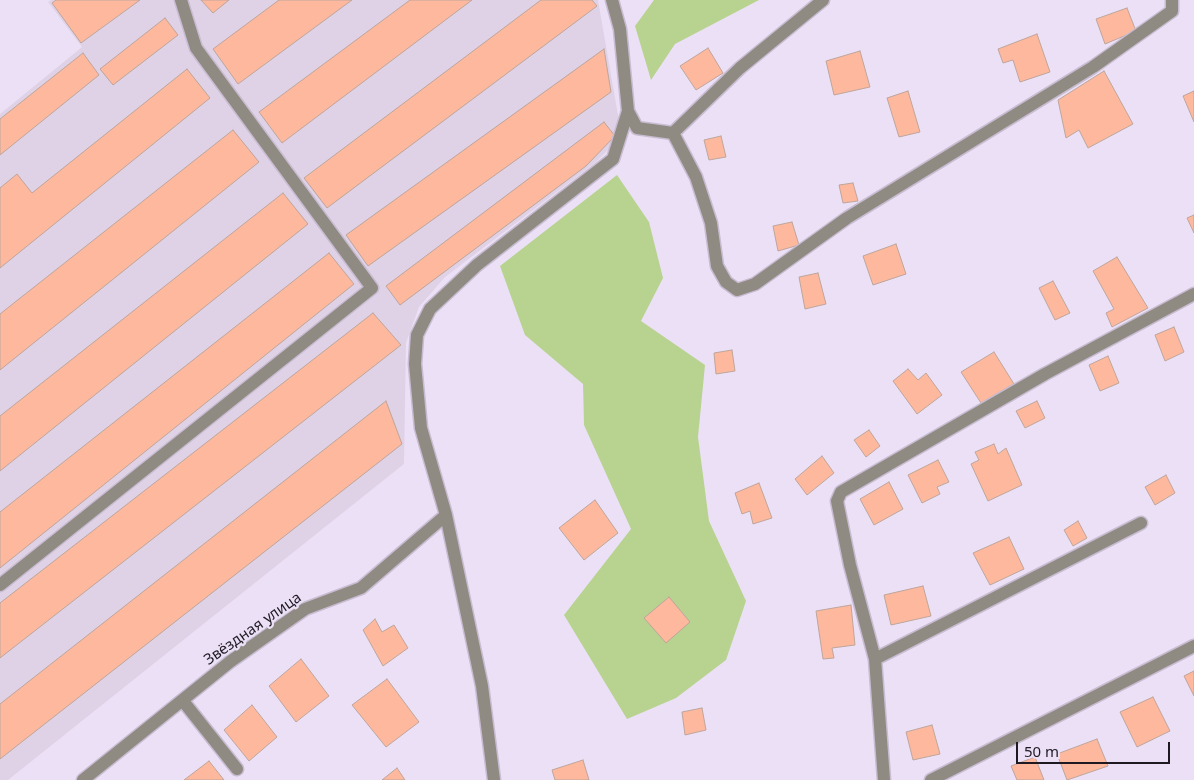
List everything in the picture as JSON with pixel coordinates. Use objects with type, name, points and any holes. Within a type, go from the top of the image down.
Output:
[{"type":"street","points":[[0,585],[372,288],[196,48],[181,0]]},
{"type":"street","points":[[612,0],[620,29],[628,111],[637,128],[674,133]]},
{"type":"street","points":[[674,133],[740,68],[823,0]]},
{"type":"street","points":[[674,133],[696,177],[711,223],[717,266],[726,282],[737,290],[755,284],[847,218],[1093,67],[1172,11],[1172,0]]},
{"type":"street","points":[[494,780],[482,686],[446,515],[422,428],[415,364],[417,335],[430,308],[477,265],[613,159],[628,111]]},
{"type":"street","points":[[884,780],[875,659],[846,547],[837,501],[841,492],[1045,374],[1194,294]]},
{"type":"street","name":"Звёздная улица","points":[[83,780],[231,661],[305,609],[361,588],[446,515]]},
{"type":"street","points":[[875,659],[1141,523]]},
{"type":"street","points":[[931,780],[1194,646]]},
{"type":"street","points":[[183,701],[237,769]]},
{"type":"shaded area","points":[[51,0],[598,0],[619,121],[615,143],[595,163],[445,277],[419,307],[406,343],[404,464],[8,780],[0,780],[0,114],[82,47],[48,2]]},
{"type":"green space","points":[[654,0],[759,0],[675,44],[651,80],[635,26]]},
{"type":"green space","points":[[617,175],[649,222],[663,278],[641,321],[705,365],[698,437],[709,521],[746,601],[726,660],[676,698],[627,719],[564,615],[631,529],[584,425],[583,384],[525,335],[500,266]]},
{"type":"building","points":[[56,0],[140,0],[81,43],[52,3]]},
{"type":"building","points":[[201,0],[229,0],[213,13]]},
{"type":"building","points":[[279,0],[352,0],[238,84],[213,49]]},
{"type":"building","points":[[410,0],[472,0],[282,143],[259,112]]},
{"type":"building","points":[[541,0],[592,0],[597,6],[327,208],[304,178]]},
{"type":"building","points":[[1127,8],[1136,31],[1105,44],[1096,19]]},
{"type":"building","points":[[165,18],[178,35],[113,85],[100,69]]},
{"type":"building","points":[[1037,34],[1050,72],[1020,82],[1013,60],[1003,63],[998,49]]},
{"type":"building","points":[[708,48],[723,73],[696,90],[680,66]]},
{"type":"building","points":[[604,49],[611,92],[368,266],[346,235]]},
{"type":"building","points":[[860,51],[870,87],[834,95],[826,61]]},
{"type":"building","points":[[83,53],[99,75],[0,155],[0,119]]},
{"type":"building","points":[[187,69],[210,98],[0,268],[0,188],[17,174],[32,193]]},
{"type":"building","points":[[1104,71],[1133,124],[1088,148],[1079,130],[1066,138],[1058,100]]},
{"type":"building","points":[[908,91],[920,132],[899,137],[887,98]]},
{"type":"building","points":[[1194,91],[1194,122],[1183,96]]},
{"type":"building","points":[[604,122],[615,136],[586,166],[400,305],[386,286]]},
{"type":"building","points":[[233,130],[259,162],[0,370],[0,314]]},
{"type":"building","points":[[721,136],[726,157],[709,160],[704,140]]},
{"type":"building","points":[[853,183],[858,201],[843,203],[839,185]]},
{"type":"building","points":[[283,193],[308,224],[0,471],[0,416]]},
{"type":"building","points":[[1194,215],[1194,233],[1187,218]]},
{"type":"building","points":[[792,222],[799,245],[778,251],[773,226]]},
{"type":"building","points":[[896,244],[906,274],[873,285],[863,256]]},
{"type":"building","points":[[329,253],[354,284],[0,568],[0,512]]},
{"type":"building","points":[[1117,257],[1148,308],[1112,327],[1106,313],[1114,309],[1093,271]]},
{"type":"building","points":[[818,273],[826,304],[805,309],[799,277]]},
{"type":"building","points":[[1053,281],[1070,313],[1055,320],[1039,288]]},
{"type":"building","points":[[373,313],[401,345],[0,658],[0,603]]},
{"type":"building","points":[[1174,327],[1184,352],[1165,361],[1155,335]]},
{"type":"building","points":[[732,350],[735,371],[716,374],[714,353]]},
{"type":"building","points":[[994,352],[1014,384],[981,403],[961,372]]},
{"type":"building","points":[[1108,356],[1119,383],[1100,391],[1089,365]]},
{"type":"building","points":[[908,369],[918,380],[926,373],[942,395],[917,414],[893,381]]},
{"type":"building","points":[[386,401],[402,444],[0,759],[0,704]]},
{"type":"building","points":[[1037,401],[1045,418],[1025,428],[1016,411]]},
{"type":"building","points":[[869,430],[880,446],[866,457],[854,440]]},
{"type":"building","points":[[994,444],[998,454],[1006,448],[1022,485],[988,501],[971,464],[979,460],[975,452]]},
{"type":"building","points":[[822,456],[834,473],[807,495],[795,479]]},
{"type":"building","points":[[938,460],[949,482],[937,487],[940,494],[922,503],[908,475]]},
{"type":"building","points":[[1166,475],[1175,493],[1155,505],[1145,487]]},
{"type":"building","points":[[889,482],[903,509],[874,525],[860,499]]},
{"type":"building","points":[[759,483],[772,518],[753,524],[750,511],[742,514],[735,493]]},
{"type":"building","points":[[595,500],[618,533],[584,560],[559,528]]},
{"type":"building","points":[[1078,521],[1087,538],[1073,546],[1064,530]]},
{"type":"building","points":[[1009,537],[1024,569],[990,585],[973,553]]},
{"type":"building","points":[[923,586],[931,616],[891,625],[884,595]]},
{"type":"building","points":[[669,597],[690,622],[666,643],[644,618]]},
{"type":"building","points":[[851,605],[855,645],[832,648],[834,658],[823,659],[816,611]]},
{"type":"building","points":[[375,619],[382,632],[394,625],[408,648],[383,666],[363,630]]},
{"type":"building","points":[[301,659],[329,696],[296,722],[269,686]]},
{"type":"building","points":[[1194,671],[1194,696],[1184,676]]},
{"type":"building","points":[[387,679],[419,722],[386,747],[352,705]]},
{"type":"building","points":[[1153,697],[1170,731],[1137,747],[1120,712]]},
{"type":"building","points":[[252,705],[277,737],[249,761],[224,730]]},
{"type":"building","points":[[702,708],[706,730],[685,735],[682,712]]},
{"type":"building","points":[[932,725],[940,754],[913,760],[906,732]]},
{"type":"building","points":[[1097,739],[1108,766],[1067,780],[1057,754]]},
{"type":"building","points":[[1035,757],[1044,780],[1017,780],[1011,766]]},
{"type":"building","points":[[583,760],[589,780],[555,780],[552,770]]},
{"type":"building","points":[[209,761],[224,780],[184,780]]},
{"type":"building","points":[[397,768],[405,780],[382,780]]}]
